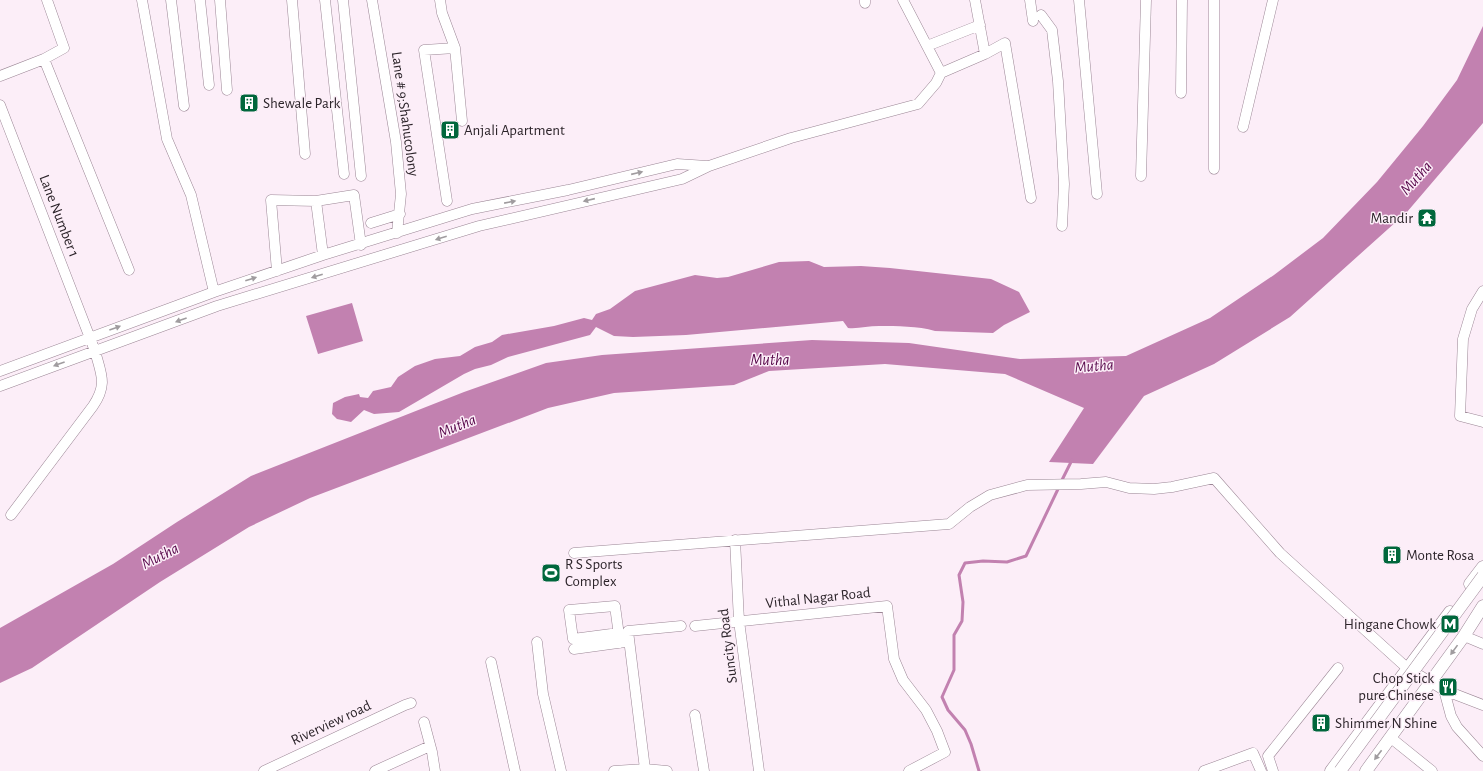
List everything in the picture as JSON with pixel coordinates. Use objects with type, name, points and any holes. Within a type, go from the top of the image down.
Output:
[{"type":"main road","points":[[1331,771],[1483,567]]},
{"type":"main road","points":[[1340,771],[1483,576]]},
{"type":"main road","points":[[1346,771],[1423,671],[1483,589]]},
{"type":"main road","points":[[1366,771],[1464,636],[1483,606]]},
{"type":"street","points":[[0,76],[44,59],[64,48],[47,0]]},
{"type":"street","points":[[142,0],[167,139],[192,195],[214,292]]},
{"type":"street","points":[[171,0],[184,106]]},
{"type":"street","points":[[200,0],[209,85]]},
{"type":"street","points":[[220,0],[227,90]]},
{"type":"street","points":[[292,0],[305,154]]},
{"type":"street","points":[[325,0],[344,174]]},
{"type":"street","points":[[343,0],[361,176]]},
{"type":"street","name":"Lane # 9;Shahucolony","points":[[372,0],[396,142],[401,194],[397,233]]},
{"type":"street","points":[[440,0],[442,13],[455,48],[462,122]]},
{"type":"street","points":[[903,0],[941,73]]},
{"type":"street","points":[[975,0],[986,54]]},
{"type":"street","points":[[1030,0],[1037,18],[1052,30],[1058,81],[1064,184],[1062,226]]},
{"type":"street","points":[[1079,0],[1097,194]]},
{"type":"street","points":[[1141,176],[1146,0]]},
{"type":"street","points":[[1181,93],[1182,0]]},
{"type":"street","points":[[1214,0],[1214,170]]},
{"type":"street","points":[[1243,127],[1273,0]]},
{"type":"street","points":[[927,46],[980,25]]},
{"type":"street","points":[[0,386],[217,306],[478,226],[682,179],[709,166],[791,138],[918,104],[936,83],[941,73],[986,54],[1005,43],[1031,198]]},
{"type":"street","points":[[447,201],[424,50],[455,48]]},
{"type":"street","points":[[44,59],[129,270]]},
{"type":"street","name":"Lane Number 1","points":[[0,105],[95,351],[102,377],[101,394],[11,515]]},
{"type":"street","points":[[0,371],[214,292],[323,255],[361,245],[472,210],[568,190],[677,164],[709,166]]},
{"type":"street","points":[[277,271],[271,200],[316,201],[354,195],[361,245]]},
{"type":"street","points":[[316,201],[323,255]]},
{"type":"street","points":[[371,223],[400,214]]},
{"type":"street","points":[[1483,291],[1472,309],[1463,339],[1460,416],[1483,422]]},
{"type":"street","points":[[574,553],[949,524],[970,507],[990,495],[1027,485],[1106,482],[1129,488],[1154,489],[1172,487],[1214,478],[1280,553],[1407,668],[1444,690],[1483,705]]},
{"type":"street","name":"Suncity Road","points":[[735,540],[739,621],[759,771]]},
{"type":"street","points":[[623,639],[573,639],[569,610],[615,606],[623,639],[645,769]]},
{"type":"street","name":"Vithal Nagar Road","points":[[695,626],[887,606],[894,659],[903,680],[926,710],[937,731],[945,752],[909,771]]},
{"type":"street","points":[[580,638],[578,649],[623,639],[628,632],[681,626]]},
{"type":"street","points":[[1464,636],[1483,644]]},
{"type":"street","points":[[537,642],[543,694],[561,771]]},
{"type":"street","points":[[492,662],[515,771]]},
{"type":"street","points":[[1273,771],[1268,756],[1338,668]]},
{"type":"street","points":[[1444,690],[1451,716],[1457,727],[1483,756]]},
{"type":"street","name":"Riverview road","points":[[264,771],[411,703]]},
{"type":"street","points":[[695,715],[704,771]]},
{"type":"street","points":[[424,722],[435,771]]},
{"type":"street","points":[[1391,738],[1432,771]]},
{"type":"street","points":[[375,771],[430,746]]},
{"type":"street","points":[[1204,771],[1253,753],[1261,771]]},
{"type":"street","points":[[614,771],[645,769],[667,771]]},
{"type":"water","name":"Mutha","points":[[1483,26],[1483,123],[1407,212],[1290,317],[1214,364],[1144,396],[1093,464],[1049,462],[1084,408],[1005,374],[885,364],[769,371],[734,385],[614,393],[548,408],[310,498],[249,527],[160,582],[32,668],[0,683],[0,628],[113,564],[251,476],[464,392],[546,363],[602,355],[812,340],[909,343],[1020,359],[1126,356],[1210,318],[1274,275],[1323,238],[1377,182],[1423,126],[1457,80]]},
{"type":"water","points":[[809,261],[824,267],[861,266],[890,268],[991,279],[1019,292],[1030,312],[1004,325],[993,333],[935,331],[900,326],[848,328],[843,321],[686,335],[633,337],[614,336],[596,327],[590,335],[508,357],[491,365],[475,369],[399,412],[374,414],[364,410],[351,422],[337,419],[332,414],[333,403],[345,397],[359,394],[360,397],[368,398],[373,391],[391,387],[398,377],[415,366],[435,359],[460,356],[475,347],[492,342],[502,335],[554,326],[584,318],[592,320],[596,314],[610,309],[635,291],[695,275],[717,278],[728,277],[779,262]]},
{"type":"water","points":[[352,303],[363,341],[318,354],[306,316]]},
{"type":"waterway","points":[[1061,482],[1072,460]]},
{"type":"waterway","points":[[979,771],[965,730],[948,710],[942,697],[954,670],[954,635],[962,621],[963,602],[959,575],[965,563],[983,561],[1007,562],[1026,556],[1059,487]]},
{"type":"place","name":"Shewale Park","points":[[249,103]]},
{"type":"place","name":"Anjali Apartment","points":[[450,130]]},
{"type":"place","name":"Mandir","points":[[1427,218]]},
{"type":"place","name":"Monte Rosa","points":[[1392,555]]},
{"type":"place","name":"R S Sports Complex","points":[[551,573]]},
{"type":"place","name":"Hingane Chowk","points":[[1450,624]]},
{"type":"place","name":"Chop Stick pure Chinese","points":[[1448,687]]},
{"type":"place","name":"Shimmer N Shine","points":[[1321,723]]}]
